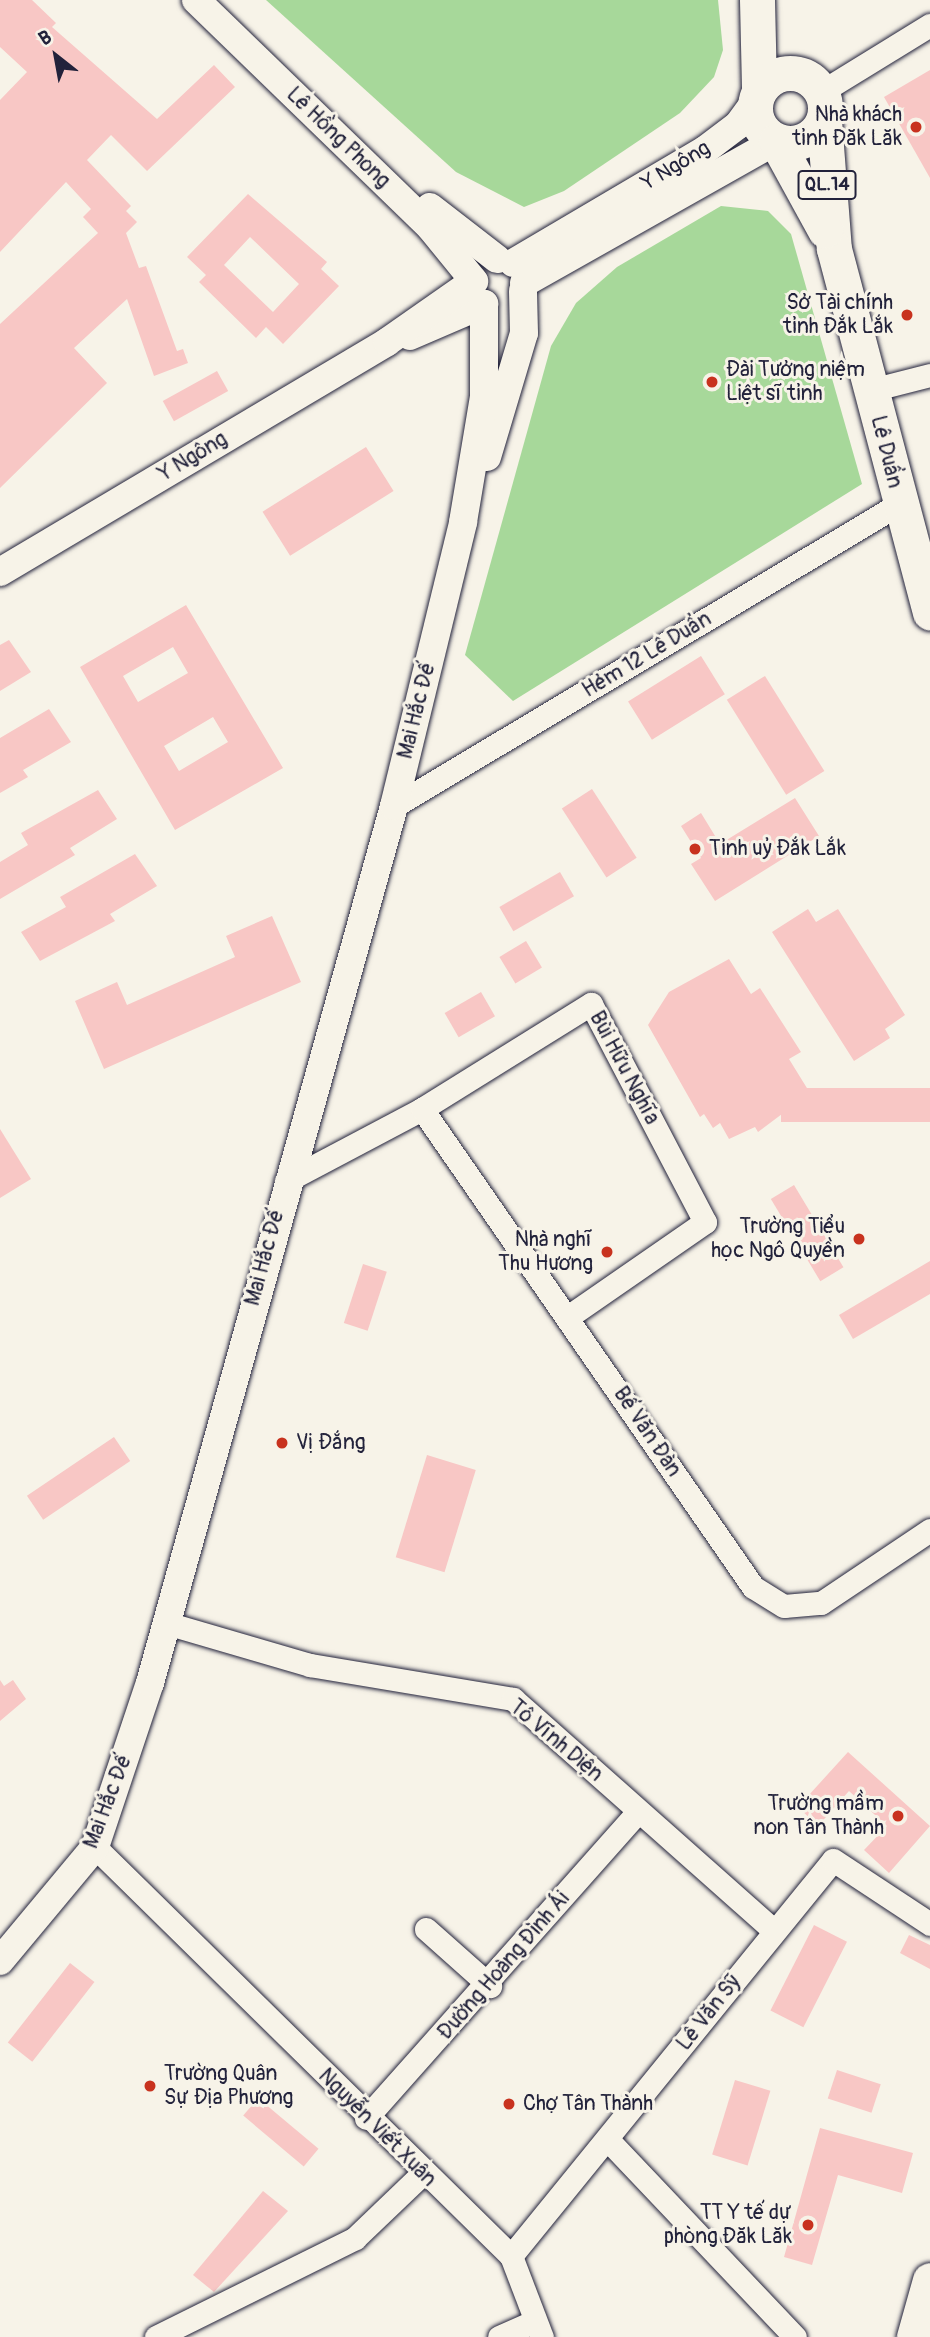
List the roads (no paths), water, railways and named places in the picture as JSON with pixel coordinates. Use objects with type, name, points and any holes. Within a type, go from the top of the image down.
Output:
[{"type":"main road","name":"Lê Duẩn","points":[[757,0],[815,95],[834,249],[899,504],[930,613]]},
{"type":"main road","name":"Lê Duẩn","points":[[757,0],[758,96]]},
{"type":"main road","points":[[781,74],[815,95],[805,141],[776,141],[756,119],[758,96],[781,74]]},
{"type":"main road","name":"Lê Duẩn","points":[[776,141],[834,249]]},
{"type":"main road","points":[[914,2337],[930,2280]]},
{"type":"street","name":"Lê Hồng Phong","points":[[196,0],[430,227],[479,293]]},
{"type":"street","name":"Lê Hồng Phong","points":[[217,0],[440,217],[514,274]]},
{"type":"street","points":[[815,95],[930,24]]},
{"type":"street","name":"Y Ngông","points":[[642,201],[720,139],[758,96]]},
{"type":"street","name":"Y Ngông","points":[[514,274],[642,201],[776,141]]},
{"type":"street","points":[[481,266],[514,274],[507,307],[479,293],[481,266]]},
{"type":"street","name":"Mai Hắc Đế","points":[[463,522],[524,333],[514,274]]},
{"type":"street","name":"Y Ngông","points":[[0,572],[387,342],[479,293]]},
{"type":"street","name":"Mai Hắc Đế","points":[[0,1961],[95,1847],[166,1623],[286,1181],[394,806],[463,522],[484,396],[479,293]]},
{"type":"street","points":[[871,390],[930,375]]},
{"type":"street","name":"Hẻm 12 Lê Duẩn","points":[[394,806],[899,504]]},
{"type":"street","name":"Bùi Hữu Nghĩa","points":[[286,1181],[422,1109],[591,1004],[705,1222],[568,1317]]},
{"type":"street","name":"Bế Văn Đàn","points":[[422,1109],[753,1587],[784,1606],[821,1602],[930,1530]]},
{"type":"street","name":"Tô Vĩnh Diện","points":[[166,1623],[310,1665],[513,1699],[773,1930]]},
{"type":"street","name":"Đường Hoàng Đình Ái","points":[[366,2118],[490,1986],[638,1812]]},
{"type":"street","name":"Nguyễn Viết Xuân","points":[[95,1847],[421,2175],[511,2256],[539,2329]]},
{"type":"street","name":"Lê Văn Sỹ","points":[[511,2256],[610,2141],[773,1930],[833,1860],[930,1924]]},
{"type":"street","points":[[426,1929],[490,1986]]},
{"type":"street","points":[[610,2141],[795,2337]]},
{"type":"street","points":[[156,2337],[355,2238],[421,2175]]},
{"type":"street","points":[[499,2337],[539,2329]]},
{"type":"place","name":"Nhà khách tỉnh Đăk Lăk","points":[[916,127]]},
{"type":"place","name":"Sở Tài chính tỉnh Đắk Lắk","points":[[907,315]]},
{"type":"place","name":"Đài Tưởng niệm Liệt sĩ tỉnh","points":[[712,382]]},
{"type":"place","name":"Tỉnh uỷ Đắk Lắk","points":[[695,849]]},
{"type":"place","name":"Trường Tiểu học Ngô Quyền","points":[[859,1239]]},
{"type":"place","name":"Nhà nghĩ Thu Hương","points":[[607,1252]]},
{"type":"place","name":"Vị Đắng","points":[[282,1443]]},
{"type":"place","name":"Trường mầm non Tân Thành","points":[[898,1816]]},
{"type":"place","name":"Trường Quân Sự Địa Phương","points":[[150,2086]]},
{"type":"place","name":"Chợ Tân Thành","points":[[509,2104]]},
{"type":"place","name":"TT Y tế dự phòng Đăk Lăk","points":[[808,2225]]}]
